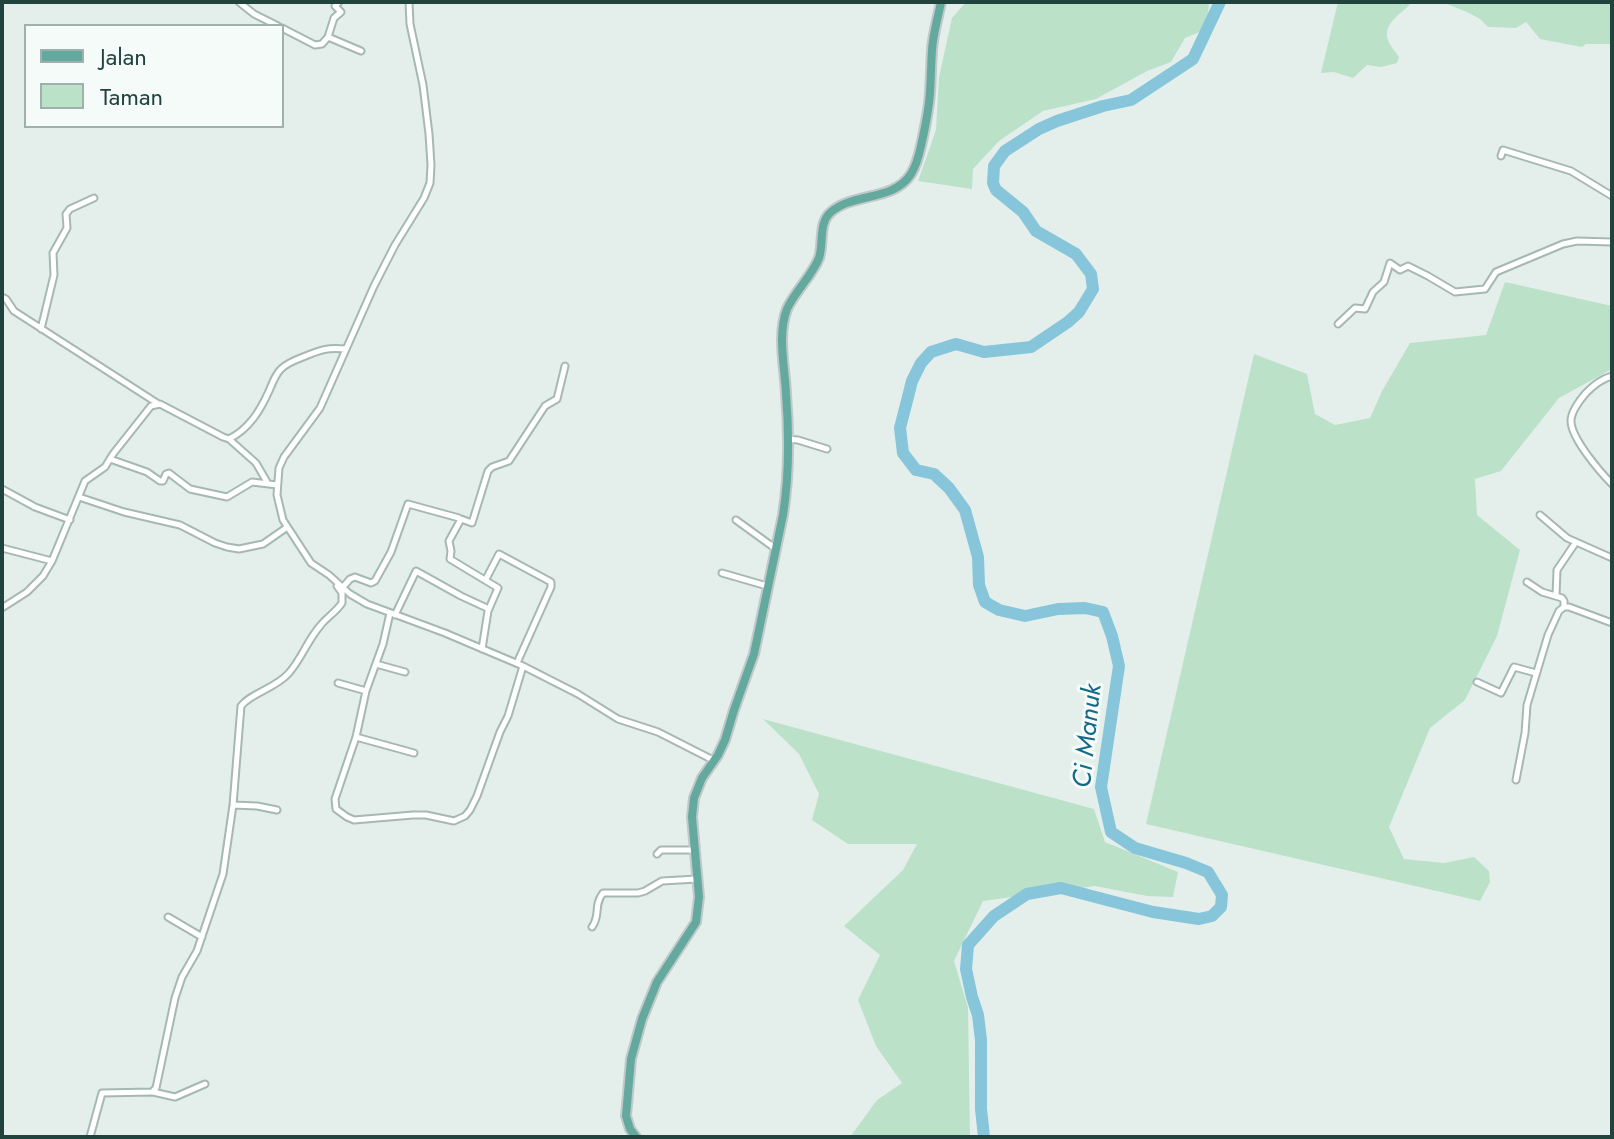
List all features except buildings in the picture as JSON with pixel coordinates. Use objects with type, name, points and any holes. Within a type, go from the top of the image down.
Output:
[{"type":"main road","points":[[636,1137],[626,1116],[631,1059],[657,982],[696,922],[698,879],[692,817],[694,798],[725,740],[754,654],[776,549],[786,494],[787,397],[783,332],[787,309],[820,255],[823,225],[829,214],[847,203],[892,190],[903,184],[913,171],[926,123],[932,46],[941,2]]},
{"type":"street","points":[[239,2],[274,24]]},
{"type":"street","points":[[284,29],[315,45],[322,44],[328,37],[334,18],[341,12],[335,6],[339,2]]},
{"type":"street","points":[[409,2],[429,134],[430,183],[395,245],[320,408],[279,468],[279,510],[286,528],[311,563],[367,604],[520,664],[618,719],[658,732],[713,760]]},
{"type":"street","points":[[328,37],[361,51]]},
{"type":"street","points":[[1501,156],[1503,150],[1567,170],[1612,196]]},
{"type":"street","points":[[41,329],[54,275],[54,251],[67,228],[66,214],[94,198]]},
{"type":"street","points":[[1338,324],[1355,308],[1365,309],[1374,290],[1384,282],[1390,263],[1400,270],[1408,266],[1456,292],[1485,289],[1496,272],[1563,244],[1577,241],[1612,242]]},
{"type":"street","points":[[2,297],[14,311],[157,403],[229,439],[256,463],[267,483]]},
{"type":"street","points":[[229,439],[252,422],[277,374],[285,366],[321,349],[346,349]]},
{"type":"street","points":[[343,587],[355,577],[372,583],[375,581],[391,552],[408,504],[472,523],[488,471],[509,461],[545,406],[557,399],[565,366]]},
{"type":"street","points":[[1612,376],[1588,391],[1573,410],[1571,421],[1574,433],[1586,452],[1612,484]]},
{"type":"street","points":[[2,608],[35,584],[52,561],[85,481],[104,468],[148,409],[157,403]]},
{"type":"street","points":[[787,439],[827,449]]},
{"type":"street","points":[[110,459],[147,472],[160,481],[169,473],[190,489],[227,497],[251,482],[277,485]]},
{"type":"street","points":[[2,489],[35,507],[70,520]]},
{"type":"street","points":[[79,497],[124,512],[180,525],[215,543],[239,549],[263,544],[286,528]]},
{"type":"street","points":[[1540,515],[1576,542],[1612,558]]},
{"type":"street","points":[[461,519],[449,543],[450,559],[498,588],[489,609],[482,649]]},
{"type":"street","points":[[736,520],[776,549]]},
{"type":"street","points":[[1556,596],[1556,572],[1576,542]]},
{"type":"street","points":[[2,548],[52,561]]},
{"type":"street","points":[[486,579],[500,554],[552,583],[520,664],[508,716],[470,810],[454,821],[426,815],[360,820],[341,813],[336,809],[335,799],[356,737],[366,691],[393,614],[416,571],[489,609]]},
{"type":"street","points":[[722,573],[768,586]]},
{"type":"street","points":[[152,1092],[158,1080],[175,998],[202,937],[223,874],[233,805],[241,706],[244,701],[269,689],[288,674],[317,629],[339,608],[342,593],[329,575]]},
{"type":"street","points":[[1527,582],[1563,600],[1564,607]]},
{"type":"street","points":[[1516,780],[1526,710],[1548,635],[1559,611],[1569,607],[1612,623]]},
{"type":"street","points":[[376,664],[405,672]]},
{"type":"street","points":[[1477,682],[1501,693],[1514,667],[1536,673]]},
{"type":"street","points":[[338,683],[366,691]]},
{"type":"street","points":[[356,737],[414,753]]},
{"type":"street","points":[[233,805],[277,810]]},
{"type":"street","points":[[657,854],[661,850],[694,850]]},
{"type":"street","points":[[592,927],[597,919],[597,903],[603,893],[638,893],[662,881],[698,879]]},
{"type":"street","points":[[168,917],[202,937]]},
{"type":"street","points":[[90,1137],[102,1093],[152,1092],[175,1097],[205,1084]]},
{"type":"green space","points":[[966,2],[1209,2],[1207,29],[1185,38],[1171,62],[1147,71],[1096,99],[1043,111],[999,141],[973,169],[972,189],[918,181],[936,130],[939,77],[952,18]]},
{"type":"green space","points":[[1338,2],[1412,2],[1388,28],[1388,40],[1399,57],[1397,63],[1381,67],[1367,65],[1353,78],[1334,72],[1321,73]]},
{"type":"green space","points":[[1447,2],[1612,2],[1612,44],[1586,44],[1582,47],[1540,39],[1526,22],[1516,28],[1488,27],[1480,19]]},
{"type":"green space","points":[[1505,282],[1612,306],[1612,369],[1559,398],[1501,471],[1475,479],[1477,515],[1520,550],[1497,636],[1465,700],[1430,728],[1389,827],[1404,859],[1444,863],[1474,857],[1489,871],[1490,882],[1480,901],[1146,824],[1254,354],[1307,374],[1315,414],[1335,425],[1370,418],[1410,343],[1486,335]]},
{"type":"green space","points":[[763,719],[1094,809],[1105,842],[1178,872],[1173,897],[1147,896],[1095,886],[983,901],[954,961],[968,1008],[970,1137],[850,1137],[877,1100],[902,1083],[876,1046],[858,1000],[880,955],[844,926],[903,870],[917,844],[848,844],[812,820],[819,794],[799,754]]},
{"type":"waterway","name":"Ci Manuk","points":[[984,1137],[981,1040],[966,969],[968,945],[994,916],[1027,894],[1061,888],[1153,912],[1199,919],[1212,916],[1221,907],[1222,895],[1208,872],[1135,848],[1111,832],[1101,787],[1119,666],[1103,612],[1085,608],[1058,609],[1025,616],[999,610],[985,602],[979,585],[978,557],[965,510],[934,474],[916,470],[903,453],[900,428],[912,381],[931,352],[956,344],[984,352],[1031,347],[1079,312],[1093,289],[1091,274],[1076,254],[1036,231],[1023,212],[996,190],[993,183],[994,166],[1005,151],[1057,121],[1131,100],[1193,59],[1220,2]]}]
